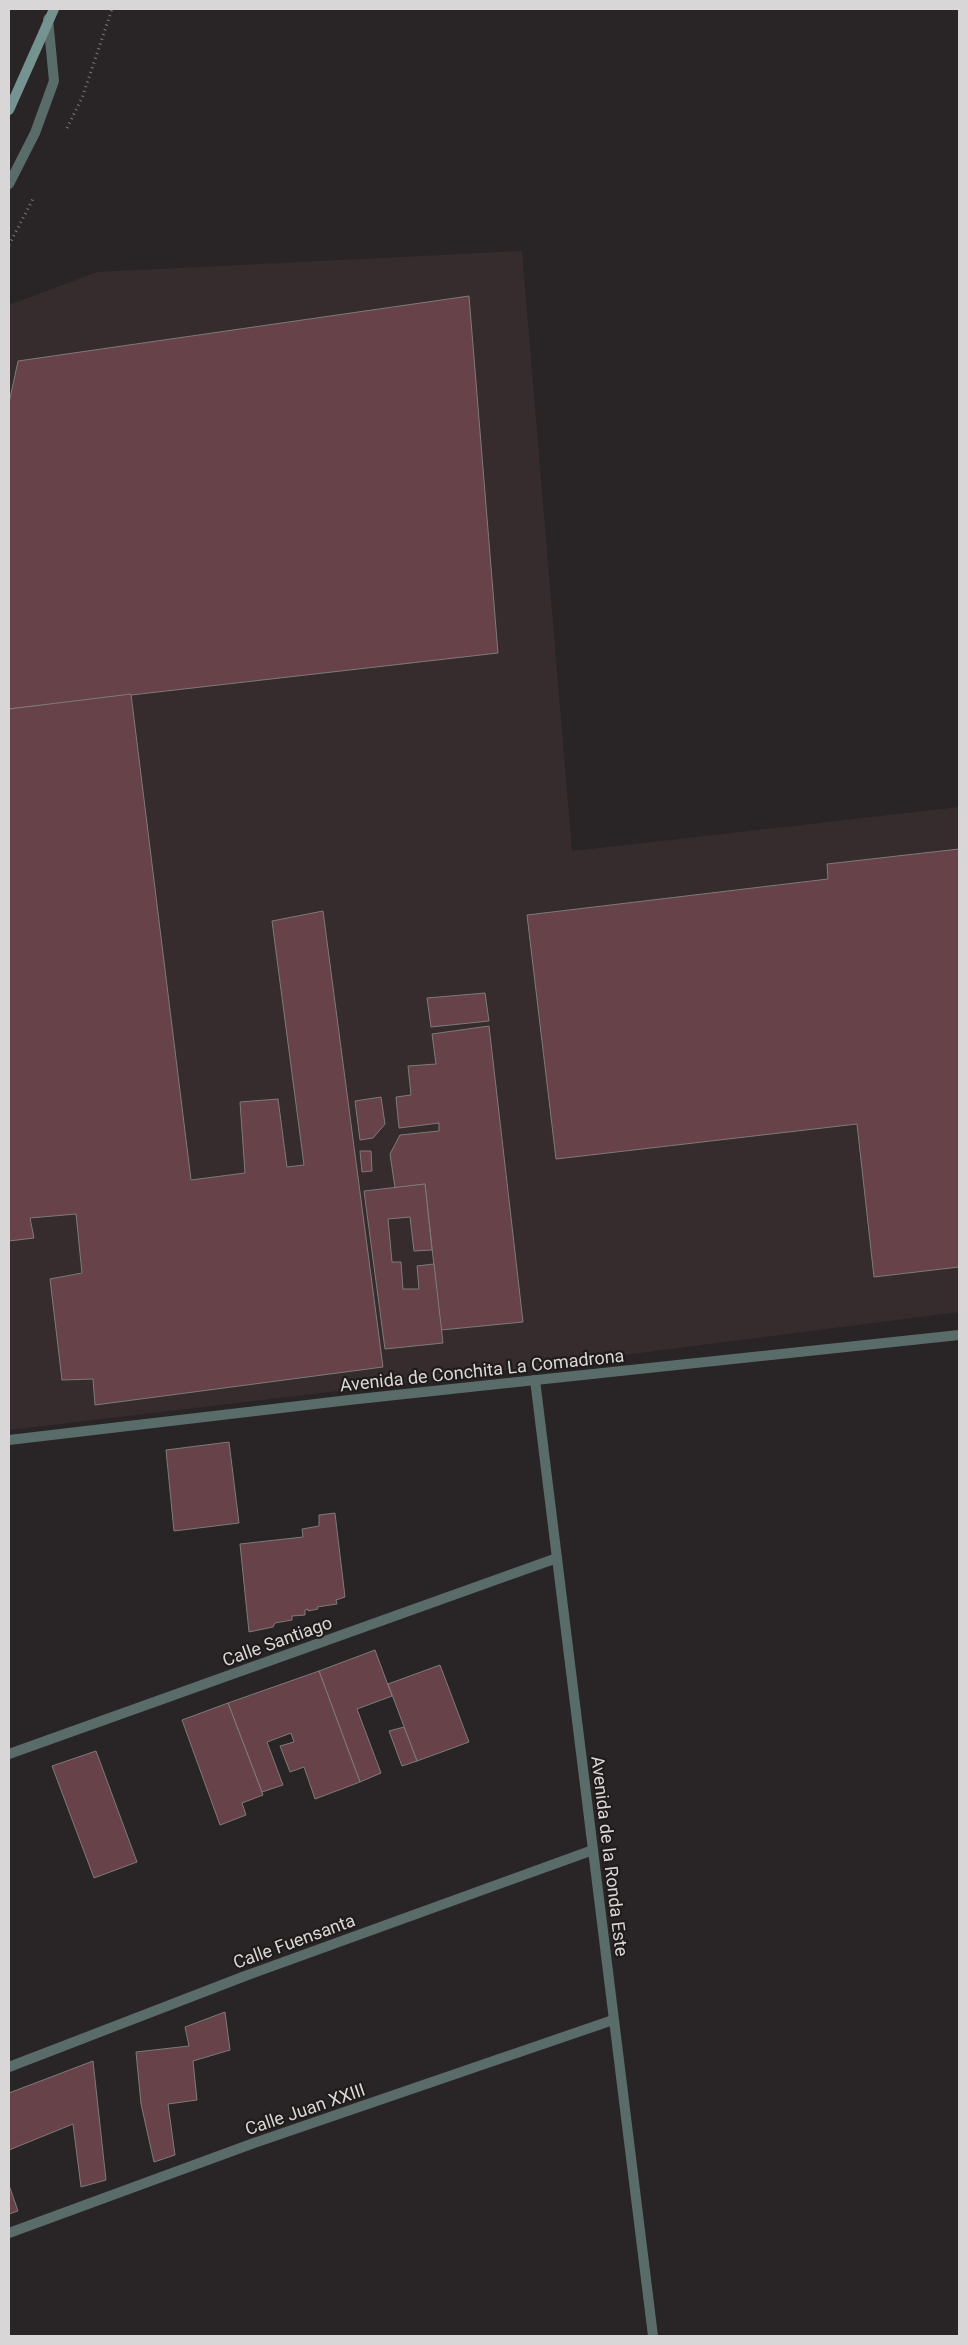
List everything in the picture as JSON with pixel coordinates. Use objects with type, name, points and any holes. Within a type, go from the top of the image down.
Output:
[{"type":"main road","points":[[9,110],[48,18],[54,9]]},
{"type":"street","points":[[9,184],[35,133],[54,81],[48,18]]},
{"type":"street","name":"Avenida de Conchita La Comadrona","points":[[9,1440],[535,1380],[959,1336]]},
{"type":"street","name":"Avenida de la Ronda Este","points":[[535,1380],[653,2336]]},
{"type":"street","name":"Calle Santiago","points":[[9,1754],[557,1558]]},
{"type":"street","name":"Calle Fuensanta","points":[[9,2067],[254,1973],[593,1850]]},
{"type":"street","name":"Calle Juan XXIII","points":[[9,2233],[254,2143],[614,2020]]},
{"type":"shaded area","points":[[522,251],[572,851],[959,807],[959,1312],[414,1382],[9,1430],[9,305],[97,272]]},
{"type":"building","points":[[469,296],[498,653],[9,709],[9,403],[18,361]]},
{"type":"building","points":[[131,694],[191,1180],[245,1173],[240,1102],[278,1099],[287,1167],[304,1165],[272,921],[323,911],[383,1367],[95,1405],[93,1379],[62,1380],[50,1279],[82,1273],[76,1214],[30,1218],[34,1238],[9,1241],[9,709]]},
{"type":"building","points":[[959,849],[959,1267],[874,1277],[857,1124],[556,1159],[527,915],[828,879],[827,864]]},
{"type":"building","points":[[485,993],[489,1021],[431,1027],[427,998]]},
{"type":"building","points":[[489,1026],[523,1322],[441,1330],[425,1184],[395,1188],[390,1154],[400,1135],[439,1131],[439,1123],[399,1128],[396,1097],[411,1095],[408,1066],[436,1064],[432,1034]]},
{"type":"building","points":[[381,1097],[385,1124],[373,1138],[360,1140],[355,1101]]},
{"type":"building","points":[[360,1151],[371,1151],[372,1171],[362,1172]]},
{"type":"building","points":[[425,1184],[432,1250],[414,1251],[410,1217],[388,1219],[392,1262],[401,1262],[403,1289],[419,1289],[417,1266],[434,1264],[443,1343],[385,1349],[364,1191]]},
{"type":"building","points":[[229,1442],[239,1523],[174,1531],[166,1450]]},
{"type":"building","points":[[335,1513],[345,1597],[336,1600],[337,1604],[317,1607],[318,1609],[308,1611],[308,1609],[305,1610],[305,1615],[292,1616],[292,1620],[275,1623],[273,1627],[249,1632],[240,1544],[303,1537],[302,1529],[319,1526],[319,1515]]},
{"type":"building","points":[[375,1650],[392,1696],[357,1709],[381,1773],[360,1782],[319,1671]]},
{"type":"building","points":[[440,1665],[469,1742],[417,1761],[388,1684]]},
{"type":"building","points":[[319,1671],[360,1782],[315,1799],[304,1767],[290,1772],[280,1746],[294,1742],[291,1733],[267,1742],[283,1785],[262,1792],[228,1703]]},
{"type":"building","points":[[228,1703],[263,1795],[242,1803],[246,1815],[220,1825],[182,1720]]},
{"type":"building","points":[[404,1727],[417,1761],[402,1766],[389,1731]]},
{"type":"building","points":[[96,1751],[137,1862],[94,1878],[52,1766]]},
{"type":"building","points":[[225,2012],[230,2050],[193,2061],[197,2100],[168,2104],[175,2155],[154,2162],[141,2104],[136,2052],[189,2046],[185,2027]]},
{"type":"building","points":[[93,2061],[106,2180],[81,2187],[73,2124],[9,2150],[9,2093]]},
{"type":"building","points":[[9,2185],[18,2211],[9,2214]]}]
